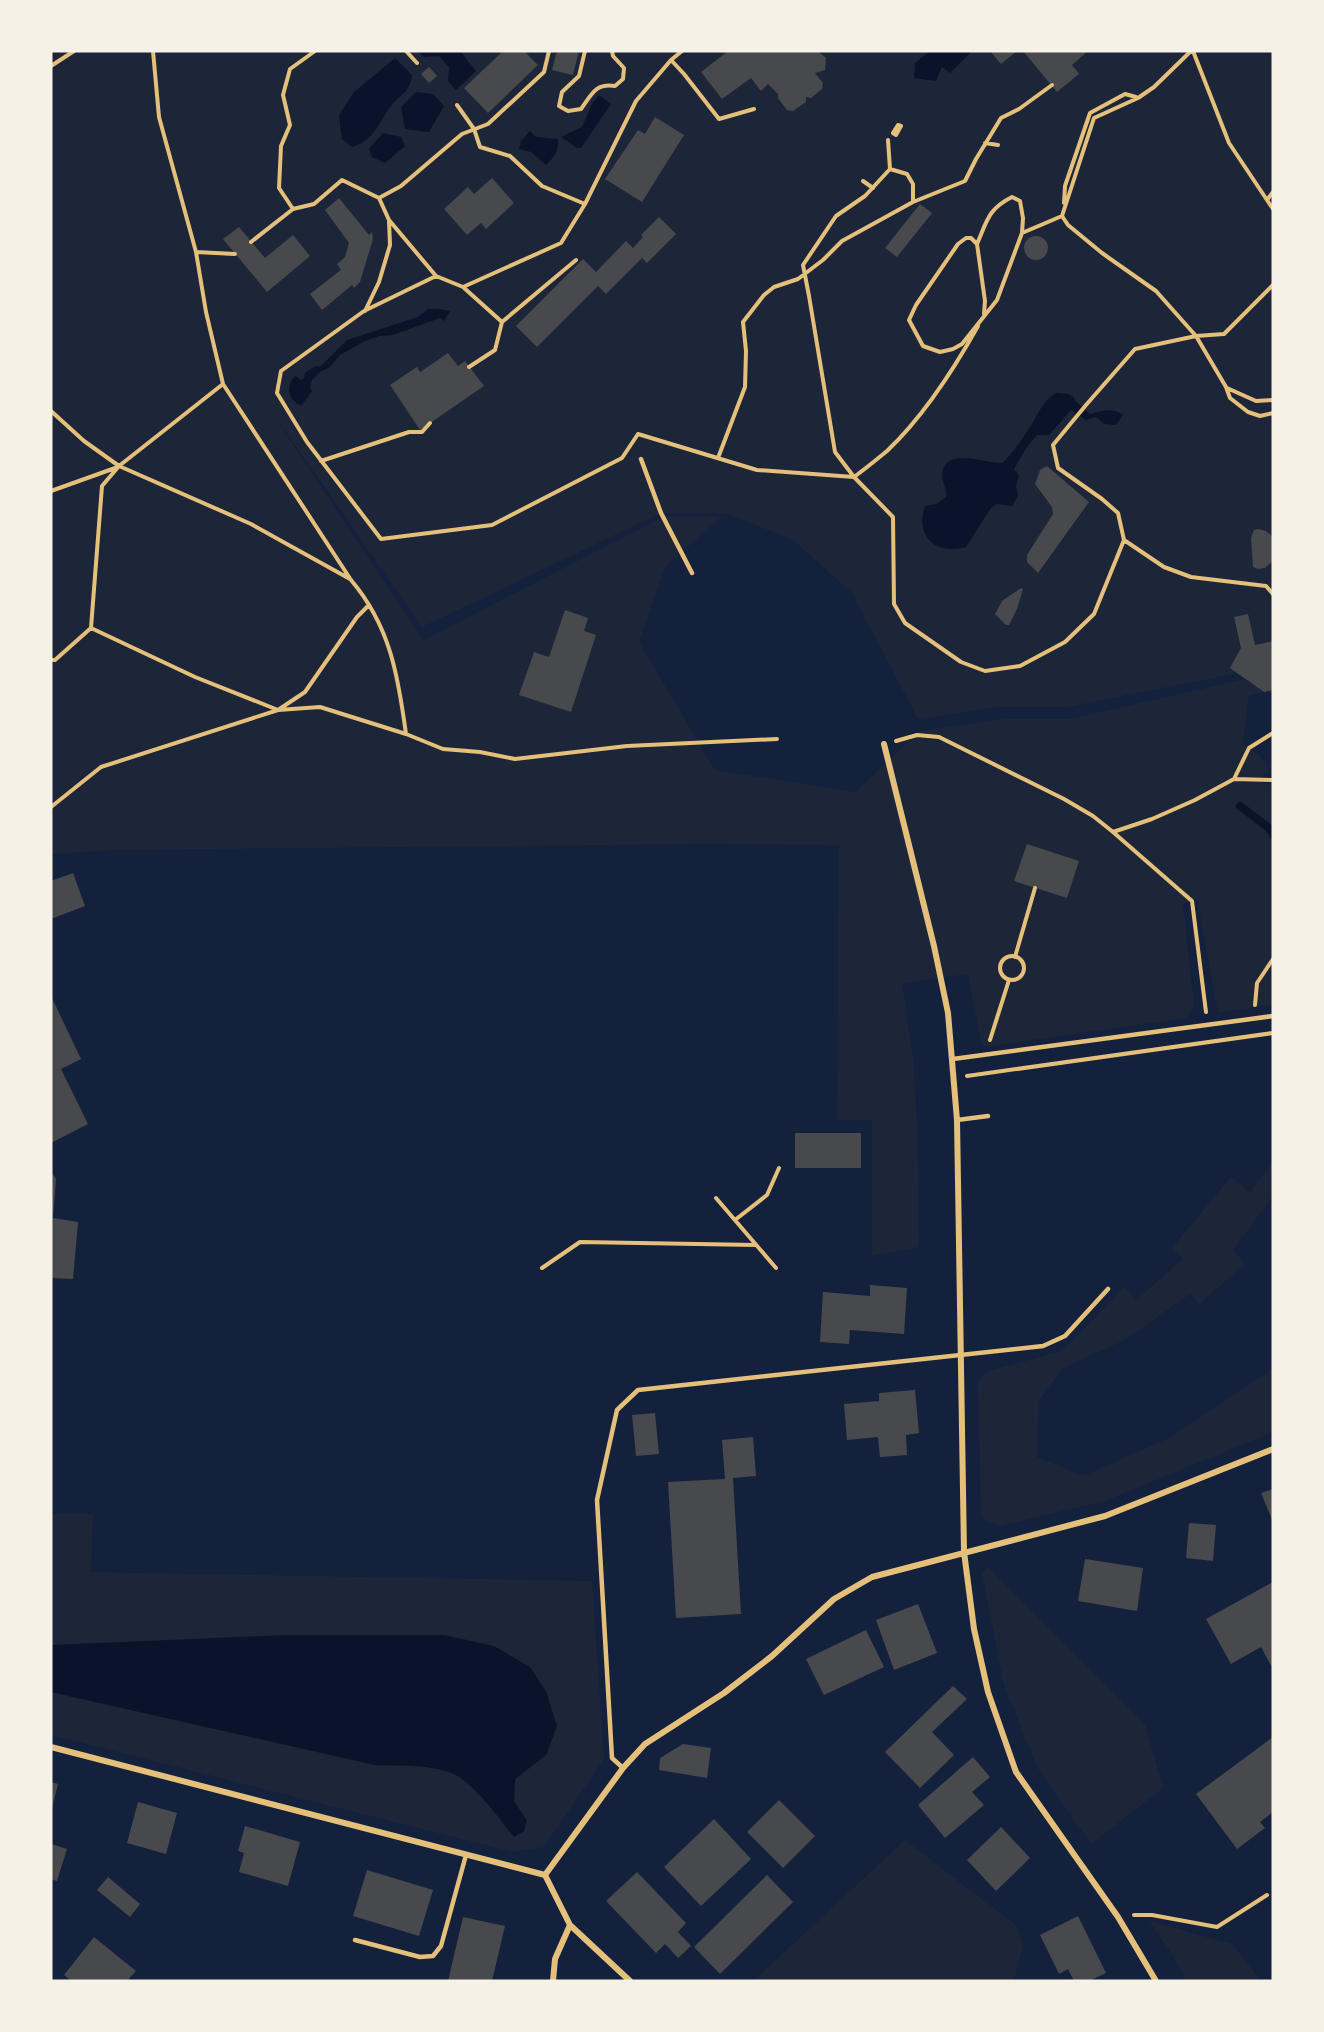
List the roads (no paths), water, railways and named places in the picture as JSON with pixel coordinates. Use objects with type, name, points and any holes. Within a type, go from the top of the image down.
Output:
[{"type":"street","points":[[884,744],[934,946],[948,1013],[955,1078],[964,1552],[974,1629],[988,1692],[1016,1772],[1118,1917],[1156,1981]]},
{"type":"street","points":[[545,1875],[623,1768],[645,1744],[724,1693],[772,1656],[834,1599],[873,1577],[1105,1516],[1273,1449]]},
{"type":"street","points":[[51,1747],[545,1875],[570,1926],[630,1981]]},
{"type":"street","points":[[553,1981],[555,1959],[570,1926]]},
{"type":"lane","points":[[641,459],[661,513],[692,573]]},
{"type":"lane","points":[[953,1059],[1273,1016]]},
{"type":"lane","points":[[957,1120],[988,1116]]},
{"type":"lane","points":[[623,1768],[612,1758],[597,1500],[617,1410],[638,1390],[1043,1346],[1065,1336],[1108,1289]]},
{"type":"lane","points":[[355,1940],[420,1957],[433,1956],[441,1946],[465,1855]]},
{"type":"waterway","points":[[1240,806],[1269,828],[1273,835]]}]
